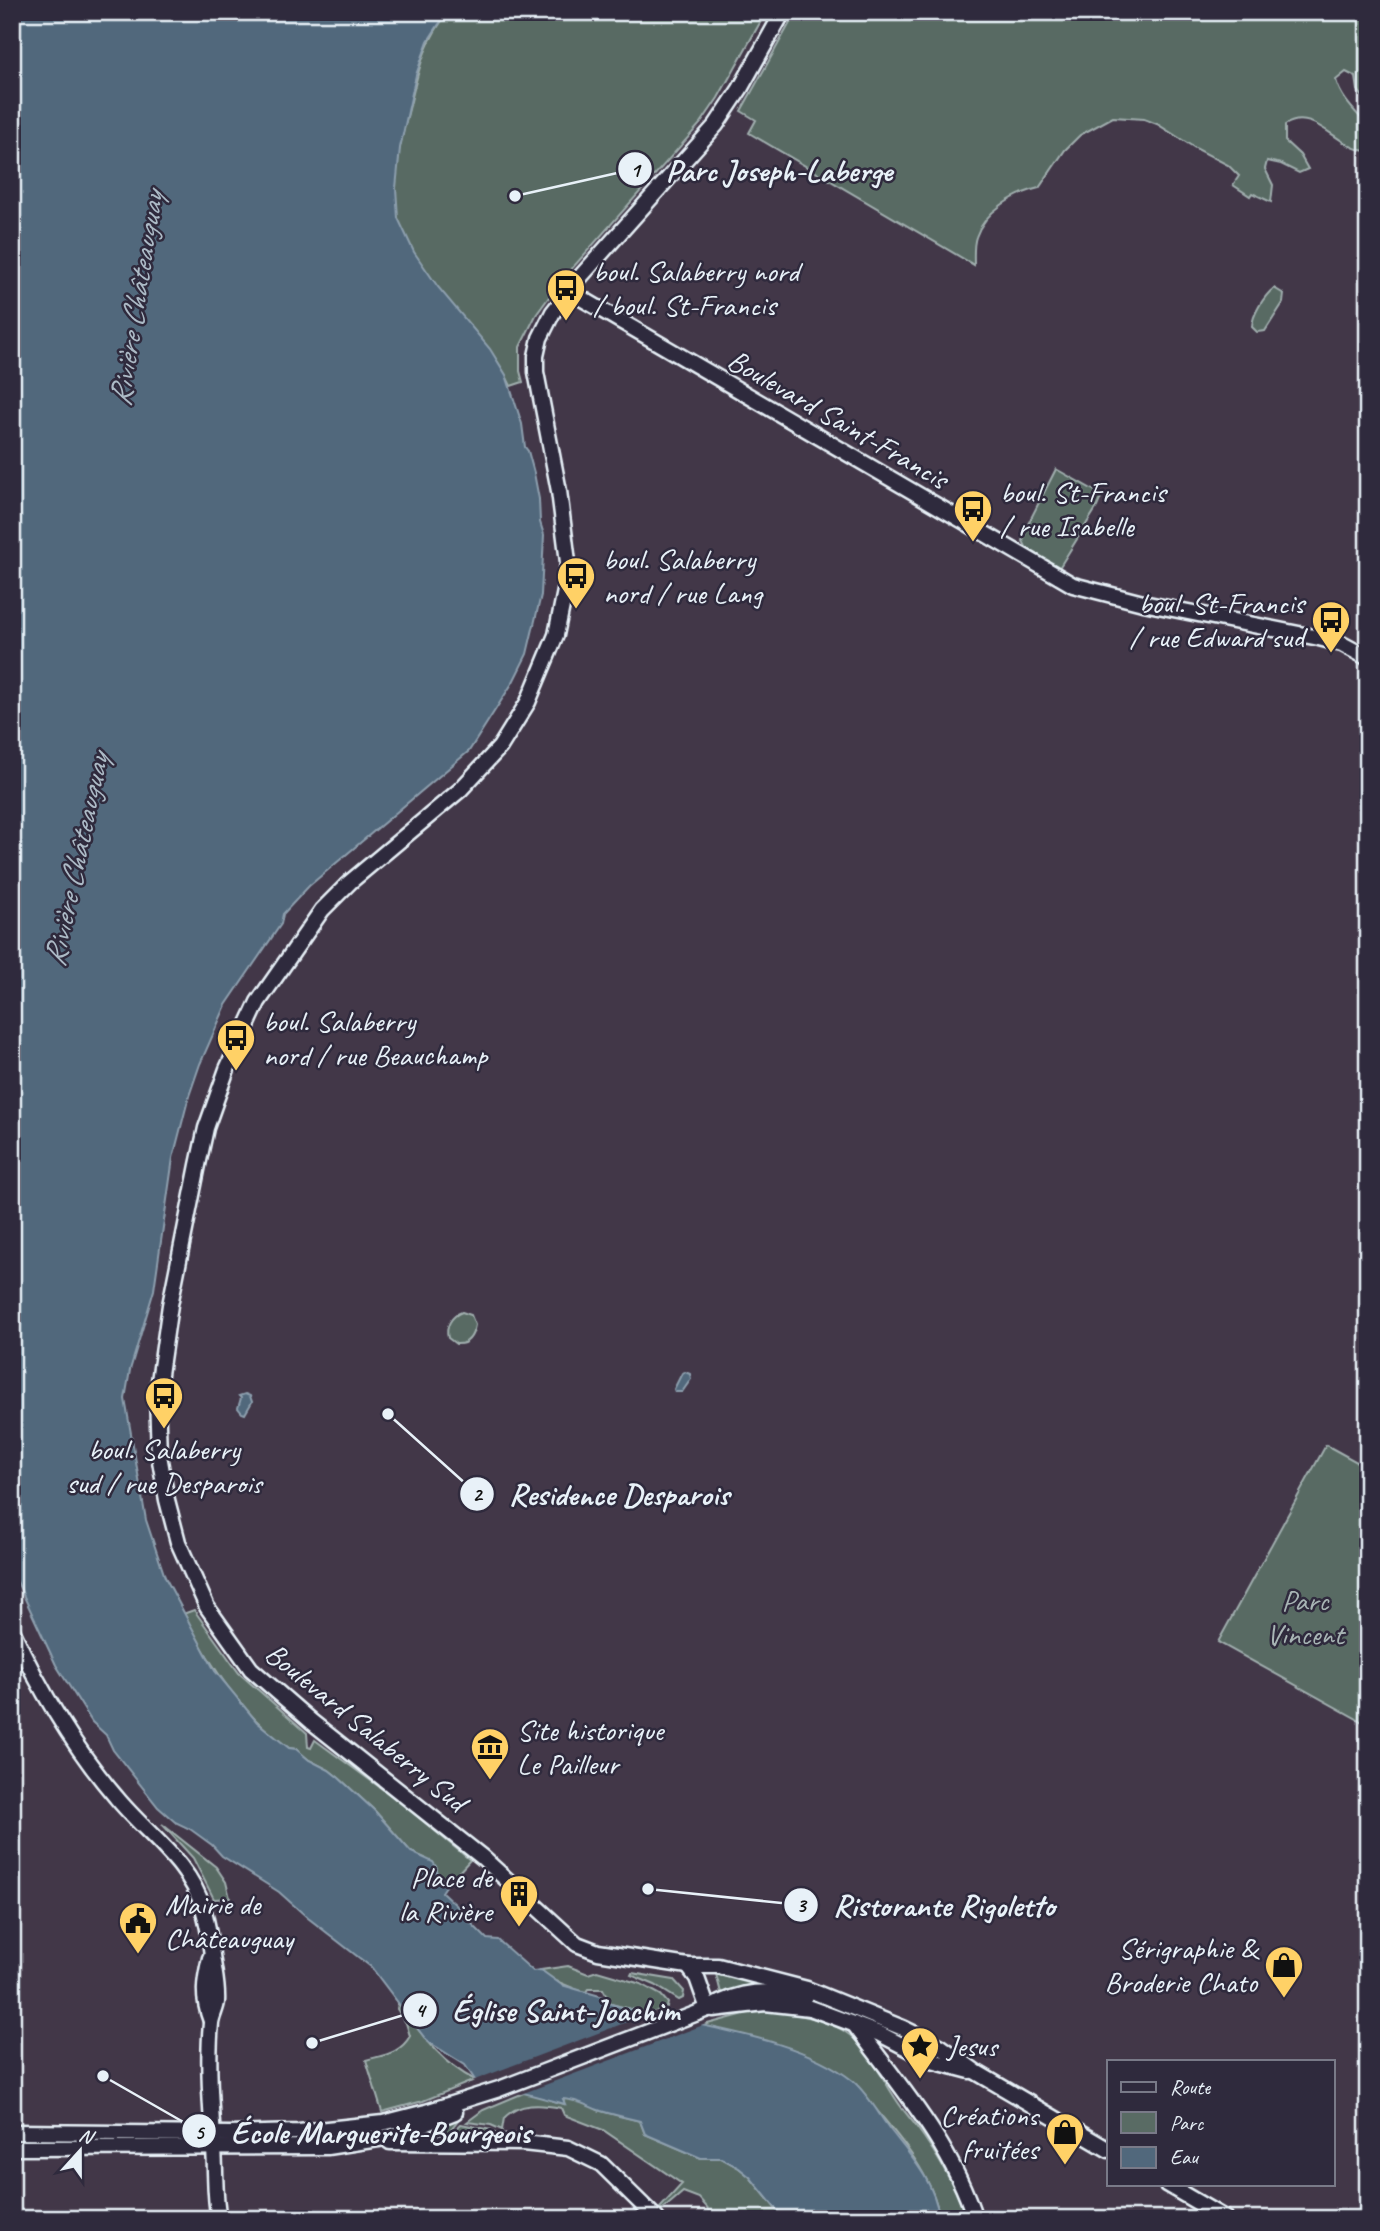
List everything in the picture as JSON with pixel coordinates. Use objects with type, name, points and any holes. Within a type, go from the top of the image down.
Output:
[{"type":"street","name":"Boulevard Salaberry Sud","points":[[783,12],[722,118],[569,291],[543,330],[535,364],[540,402],[561,502],[568,562],[564,603],[547,660],[522,713],[492,758],[460,790],[328,903],[264,993],[241,1036],[215,1099],[200,1155],[158,1387],[157,1445],[167,1500],[183,1555],[206,1607],[251,1669],[276,1692],[460,1838],[577,1944],[598,1952],[688,1965],[713,1965],[807,1989],[940,2046],[976,2072]]},
{"type":"street","name":"Boulevard Saint-Francis","points":[[569,291],[1073,585],[1143,603],[1308,635],[1342,644],[1368,658]]},
{"type":"street","points":[[12,1630],[48,1697],[103,1781],[177,1861],[191,1881],[205,1914],[212,1954],[205,1980],[205,2004],[211,2021],[207,2207],[213,2219]]},
{"type":"street","points":[[688,1965],[697,1978],[708,2009]]},
{"type":"street","name":"Boulevard Salaberry Sud","points":[[708,2009],[728,1997],[758,1992],[827,1998]]},
{"type":"street","points":[[12,2148],[210,2143],[371,2125],[412,2117],[499,2089],[708,2009],[757,2003],[785,2004],[821,2011],[896,2042],[938,2063],[976,2072],[1107,2149]]},
{"type":"street","points":[[853,2023],[891,2072],[951,2162],[975,2219]]},
{"type":"street","points":[[891,2072],[896,2042],[903,2028]]},
{"type":"street","points":[[371,2142],[404,2133],[457,2111],[499,2089]]},
{"type":"street","points":[[12,2132],[310,2148],[371,2142],[523,2143],[568,2148],[601,2164],[657,2219]]},
{"type":"street","points":[[210,2143],[219,2219]]},
{"type":"street","points":[[1169,2186],[1226,2219]]},
{"type":"green space","points":[[449,12],[766,12],[701,123],[560,282],[536,315],[520,347],[523,382],[511,386],[491,352],[420,262],[402,230],[395,207],[395,179],[402,135],[419,70],[433,34]]},
{"type":"green space","points":[[796,12],[1368,12],[1368,104],[1358,90],[1356,77],[1346,72],[1336,80],[1345,99],[1368,126],[1368,151],[1357,149],[1306,121],[1285,125],[1285,141],[1300,155],[1308,169],[1299,173],[1281,164],[1267,161],[1265,169],[1273,185],[1271,202],[1252,193],[1250,196],[1233,185],[1239,176],[1228,165],[1157,124],[1144,119],[1113,117],[1080,135],[1065,150],[1039,188],[1010,199],[986,219],[975,240],[974,265],[749,133],[756,120],[741,111]]},
{"type":"green space","points":[[1274,288],[1284,294],[1283,303],[1265,331],[1257,332],[1252,327],[1256,311]]},
{"type":"green space","points":[[1056,469],[1102,495],[1059,568],[1028,551],[1023,541],[1027,526]]},
{"type":"green space","points":[[462,1312],[471,1315],[475,1325],[469,1339],[456,1344],[448,1338],[447,1330],[452,1319]]},
{"type":"green space","name":"Parc Vincent","points":[[1326,1445],[1368,1468],[1368,1725],[1218,1642]]},
{"type":"green space","points":[[194,1610],[239,1673],[307,1733],[308,1747],[311,1748],[315,1740],[400,1802],[470,1860],[446,1886],[425,1858],[411,1852],[374,1810],[339,1778],[296,1749],[289,1748],[241,1704],[204,1652],[183,1614]]},
{"type":"green space","points":[[162,1824],[216,1867],[226,1882],[230,1898],[214,1899],[193,1858]]},
{"type":"green space","points":[[568,1966],[588,1974],[597,1971],[641,1984],[661,1995],[668,2003],[667,2007],[650,2014],[611,2004],[603,1989],[588,1989],[585,1993],[551,1979],[541,1970]]},
{"type":"green space","points":[[632,1973],[674,1980],[684,1991],[683,1998],[679,2000],[655,1985],[631,1975]]},
{"type":"green space","points":[[716,1974],[751,1982],[752,1984],[721,1993]]},
{"type":"green space","points":[[398,2003],[442,2056],[475,2080],[423,2101],[382,2112],[366,2060],[396,2050],[410,2036],[397,2009]]},
{"type":"green space","points":[[772,2011],[809,2017],[836,2026],[862,2047],[939,2160],[966,2219],[940,2219],[935,2200],[917,2163],[893,2129],[853,2082],[800,2052],[700,2026],[748,2013]]},
{"type":"green space","points":[[526,2092],[564,2104],[563,2098],[586,2103],[598,2110],[640,2121],[645,2134],[701,2158],[721,2158],[750,2177],[784,2219],[717,2219],[699,2198],[683,2192],[662,2210],[660,2208],[682,2184],[603,2130],[564,2115],[561,2108],[538,2105],[516,2109],[504,2118],[502,2130],[491,2125],[467,2122],[483,2110]]},
{"type":"green space","points":[[463,2114],[451,2129],[449,2139],[409,2137]]},
{"type":"green space","points":[[461,2124],[491,2130],[497,2135],[453,2139],[454,2131]]},
{"type":"water","name":"Rivière Châteauguay","points":[[12,12],[449,12],[428,41],[416,75],[400,148],[396,188],[398,218],[414,252],[438,287],[490,349],[506,375],[534,473],[544,535],[541,595],[527,654],[513,682],[469,751],[309,886],[283,914],[281,924],[226,1005],[200,1064],[173,1158],[154,1290],[130,1370],[125,1399],[146,1520],[165,1577],[215,1671],[257,1722],[289,1748],[296,1749],[309,1760],[329,1770],[374,1810],[411,1852],[433,1862],[446,1886],[442,1892],[471,1919],[470,1922],[487,1939],[498,1940],[533,1971],[541,1970],[562,1985],[607,1998],[611,2004],[769,2041],[829,2065],[859,2087],[915,2162],[933,2193],[940,2219],[784,2219],[750,2177],[739,2168],[721,2158],[701,2158],[645,2134],[640,2121],[574,2101],[563,2099],[565,2104],[475,2080],[465,2065],[427,2041],[371,1967],[279,1892],[222,1856],[212,1845],[175,1822],[158,1807],[113,1750],[106,1735],[92,1722],[56,1665],[12,1571]]},
{"type":"water","points":[[682,1373],[690,1374],[691,1379],[682,1392],[675,1392]]},
{"type":"water","points":[[239,1396],[250,1396],[252,1402],[245,1414],[238,1408],[241,1398]]},
{"type":"pier","points":[[656,2011],[706,2024],[521,2094],[472,2081]]},
{"type":"place","name":"Parc Joseph-Laberge","points":[[515,196]]},
{"type":"place","name":"boul. Salaberry nord / boul. St-Francis","points":[[566,322]]},
{"type":"place","name":"boul. St-Francis / rue Isabelle","points":[[973,543]]},
{"type":"place","name":"boul. Salaberry nord / rue Lang","points":[[576,610]]},
{"type":"place","name":"boul. St-Francis / rue Edward sud","points":[[1331,654]]},
{"type":"place","name":"boul. Salaberry nord / rue Beauchamp","points":[[236,1072]]},
{"type":"place","name":"Residence Desparois","points":[[388,1414]]},
{"type":"place","name":"boul. Salaberry sud / rue Desparois","points":[[164,1430]]},
{"type":"place","name":"Site historique Le Pailleur","points":[[490,1781]]},
{"type":"place","name":"Ristorante Rigoletto","points":[[648,1889]]},
{"type":"place","name":"Place de la Rivière","points":[[519,1928]]},
{"type":"place","name":"Mairie de Châteauguay","points":[[138,1955]]},
{"type":"place","name":"Sérigraphie & Broderie Chato","points":[[1284,1999]]},
{"type":"place","name":"Église Saint-Joachim","points":[[312,2043]]},
{"type":"place","name":"École Marguerite-Bourgeois","points":[[103,2076]]},
{"type":"place","name":"Jesus","points":[[920,2080]]},
{"type":"place","name":"Créations fruitées","points":[[1065,2166]]}]
